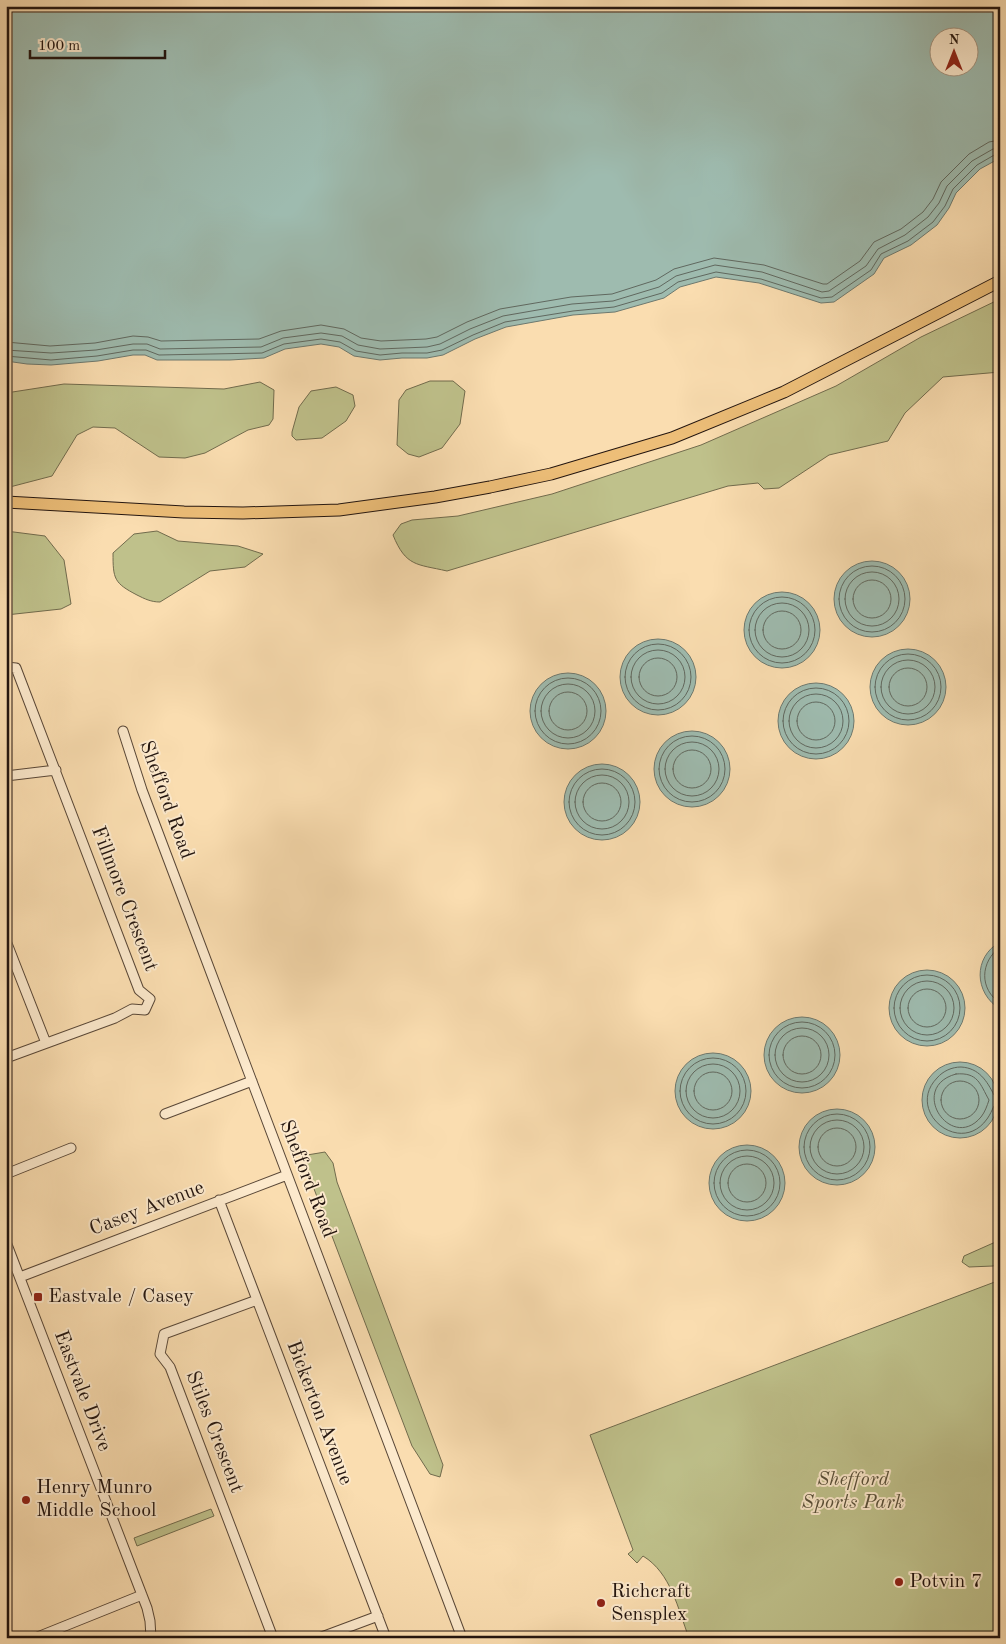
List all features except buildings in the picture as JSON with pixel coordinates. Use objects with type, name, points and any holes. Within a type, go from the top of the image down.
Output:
[{"type":"main road","points":[[6,502],[184,512],[244,513],[339,510],[435,497],[551,474],[672,438],[784,392],[1000,281]]},
{"type":"street","name":"Fillmore Crescent","points":[[6,667],[16,668],[139,990],[150,998],[145,1010],[132,1009],[115,1018],[6,1058]]},
{"type":"street","name":"Shefford Road","points":[[123,731],[149,808],[462,1638]]},
{"type":"street","points":[[6,776],[56,770]]},
{"type":"street","points":[[6,941],[46,1043]]},
{"type":"street","points":[[165,1114],[252,1081]]},
{"type":"street","points":[[6,1174],[71,1148]]},
{"type":"street","name":"Casey Avenue","points":[[20,1277],[287,1175]]},
{"type":"street","name":"Bickerton Avenue","points":[[219,1200],[386,1638]]},
{"type":"street","name":"Eastvale Drive","points":[[6,1242],[142,1595],[150,1621],[151,1638]]},
{"type":"street","name":"Stiles Crescent","points":[[257,1300],[164,1334],[160,1354],[170,1367],[273,1638]]},
{"type":"street","points":[[35,1638],[44,1636],[142,1595]]},
{"type":"street","points":[[319,1638],[378,1616]]},
{"type":"green space","points":[[1000,299],[1000,372],[943,377],[905,413],[888,441],[829,455],[779,488],[764,489],[758,483],[728,486],[447,571],[420,565],[408,559],[393,535],[401,524],[412,520],[458,516],[552,494],[701,445],[836,386],[921,337]]},
{"type":"green space","points":[[430,381],[453,381],[465,391],[460,424],[442,448],[419,457],[408,454],[397,445],[399,400],[406,390]]},
{"type":"green space","points":[[260,382],[274,390],[273,419],[269,425],[248,430],[205,453],[185,458],[159,457],[115,428],[93,427],[77,435],[52,476],[6,488],[6,393],[64,384],[224,389]]},
{"type":"green space","points":[[336,387],[353,395],[355,406],[346,421],[322,438],[296,440],[292,436],[292,432],[299,407],[311,391]]},
{"type":"green space","points":[[6,531],[45,536],[64,560],[71,604],[61,609],[6,615]]},
{"type":"green space","points":[[157,531],[178,541],[238,546],[263,554],[245,567],[210,571],[160,602],[154,601],[137,595],[119,583],[115,575],[113,553],[134,534]]},
{"type":"green space","points":[[325,1152],[333,1163],[337,1182],[443,1465],[440,1477],[430,1474],[412,1446],[303,1160],[307,1155]]},
{"type":"green space","points":[[1000,1240],[1000,1264],[969,1267],[962,1262],[964,1256]]},
{"type":"green space","name":"Shefford Sports Park","points":[[1000,1280],[1000,1638],[689,1638],[672,1592],[660,1572],[653,1563],[643,1556],[637,1563],[628,1554],[633,1550],[590,1435]]},
{"type":"green space","points":[[211,1509],[214,1516],[137,1546],[134,1538]]},
{"type":"water","points":[[6,6],[1000,6],[1000,158],[980,169],[956,193],[949,208],[937,225],[911,245],[884,258],[874,274],[834,302],[821,303],[759,283],[716,277],[680,287],[664,298],[615,312],[573,315],[506,327],[475,339],[443,355],[427,358],[380,360],[354,356],[339,347],[321,344],[285,349],[264,358],[157,360],[145,355],[133,355],[98,361],[51,365],[6,361]]},
{"type":"water","points":[[872,561],[887,564],[899,572],[907,584],[910,599],[907,614],[899,626],[887,634],[872,637],[857,634],[845,626],[837,614],[834,599],[837,584],[845,572],[857,564]]},
{"type":"water","points":[[782,592],[797,595],[809,603],[817,615],[820,630],[817,645],[809,657],[797,665],[782,668],[767,665],[755,657],[747,645],[744,630],[747,615],[755,603],[767,595]]},
{"type":"water","points":[[658,639],[673,642],[685,650],[693,662],[696,677],[693,692],[685,704],[673,712],[658,715],[643,712],[631,704],[623,692],[620,677],[623,662],[631,650],[643,642]]},
{"type":"water","points":[[908,649],[923,652],[935,660],[943,672],[946,687],[943,702],[935,714],[923,722],[908,725],[893,722],[881,714],[873,702],[870,687],[873,672],[881,660],[893,652]]},
{"type":"water","points":[[568,673],[583,676],[595,684],[603,696],[606,711],[603,726],[595,738],[583,746],[568,749],[553,746],[541,738],[533,726],[530,711],[533,696],[541,684],[553,676]]},
{"type":"water","points":[[816,683],[831,686],[843,694],[851,706],[854,721],[851,736],[843,748],[831,756],[816,759],[801,756],[789,748],[781,736],[778,721],[781,706],[789,694],[801,686]]},
{"type":"water","points":[[692,731],[707,734],[719,742],[727,754],[730,769],[727,784],[719,796],[707,804],[692,807],[677,804],[665,796],[657,784],[654,769],[657,754],[665,742],[677,734]]},
{"type":"water","points":[[602,764],[617,767],[629,775],[637,787],[640,802],[637,817],[629,829],[617,837],[602,840],[587,837],[575,829],[567,817],[564,802],[567,787],[575,775],[587,767]]},
{"type":"water","points":[[1000,942],[1000,1009],[985,994],[981,985],[980,975],[985,957]]},
{"type":"water","points":[[927,970],[942,973],[954,981],[962,993],[965,1008],[962,1023],[954,1035],[942,1043],[927,1046],[912,1043],[900,1035],[892,1023],[889,1008],[892,993],[900,981],[912,973]]},
{"type":"water","points":[[802,1017],[817,1020],[829,1028],[837,1040],[840,1055],[837,1070],[829,1082],[817,1090],[802,1093],[787,1090],[775,1082],[767,1070],[764,1055],[767,1040],[775,1028],[787,1020]]},
{"type":"water","points":[[713,1053],[728,1056],[740,1064],[748,1076],[751,1091],[748,1106],[740,1118],[728,1126],[713,1129],[698,1126],[686,1118],[678,1106],[675,1091],[678,1076],[686,1064],[698,1056]]},
{"type":"water","points":[[960,1062],[975,1065],[987,1073],[995,1085],[998,1100],[995,1115],[987,1127],[975,1135],[960,1138],[945,1135],[933,1127],[925,1115],[922,1100],[925,1085],[933,1073],[945,1065]]},
{"type":"water","points":[[837,1109],[852,1112],[864,1120],[872,1132],[875,1147],[872,1162],[864,1174],[852,1182],[837,1185],[822,1182],[810,1174],[802,1162],[799,1147],[802,1132],[810,1120],[822,1112]]},
{"type":"water","points":[[747,1145],[762,1148],[774,1156],[782,1168],[785,1183],[782,1198],[774,1210],[762,1218],[747,1221],[732,1218],[720,1210],[712,1198],[709,1183],[712,1168],[720,1156],[732,1148]]},
{"type":"place","name":"Eastvale / Casey","points":[[38,1297]]},
{"type":"place","name":"Henry Munro Middle School","points":[[26,1500]]},
{"type":"place","name":"Potvin 7","points":[[899,1582]]},
{"type":"place","name":"Richcraft Sensplex","points":[[601,1603]]}]
